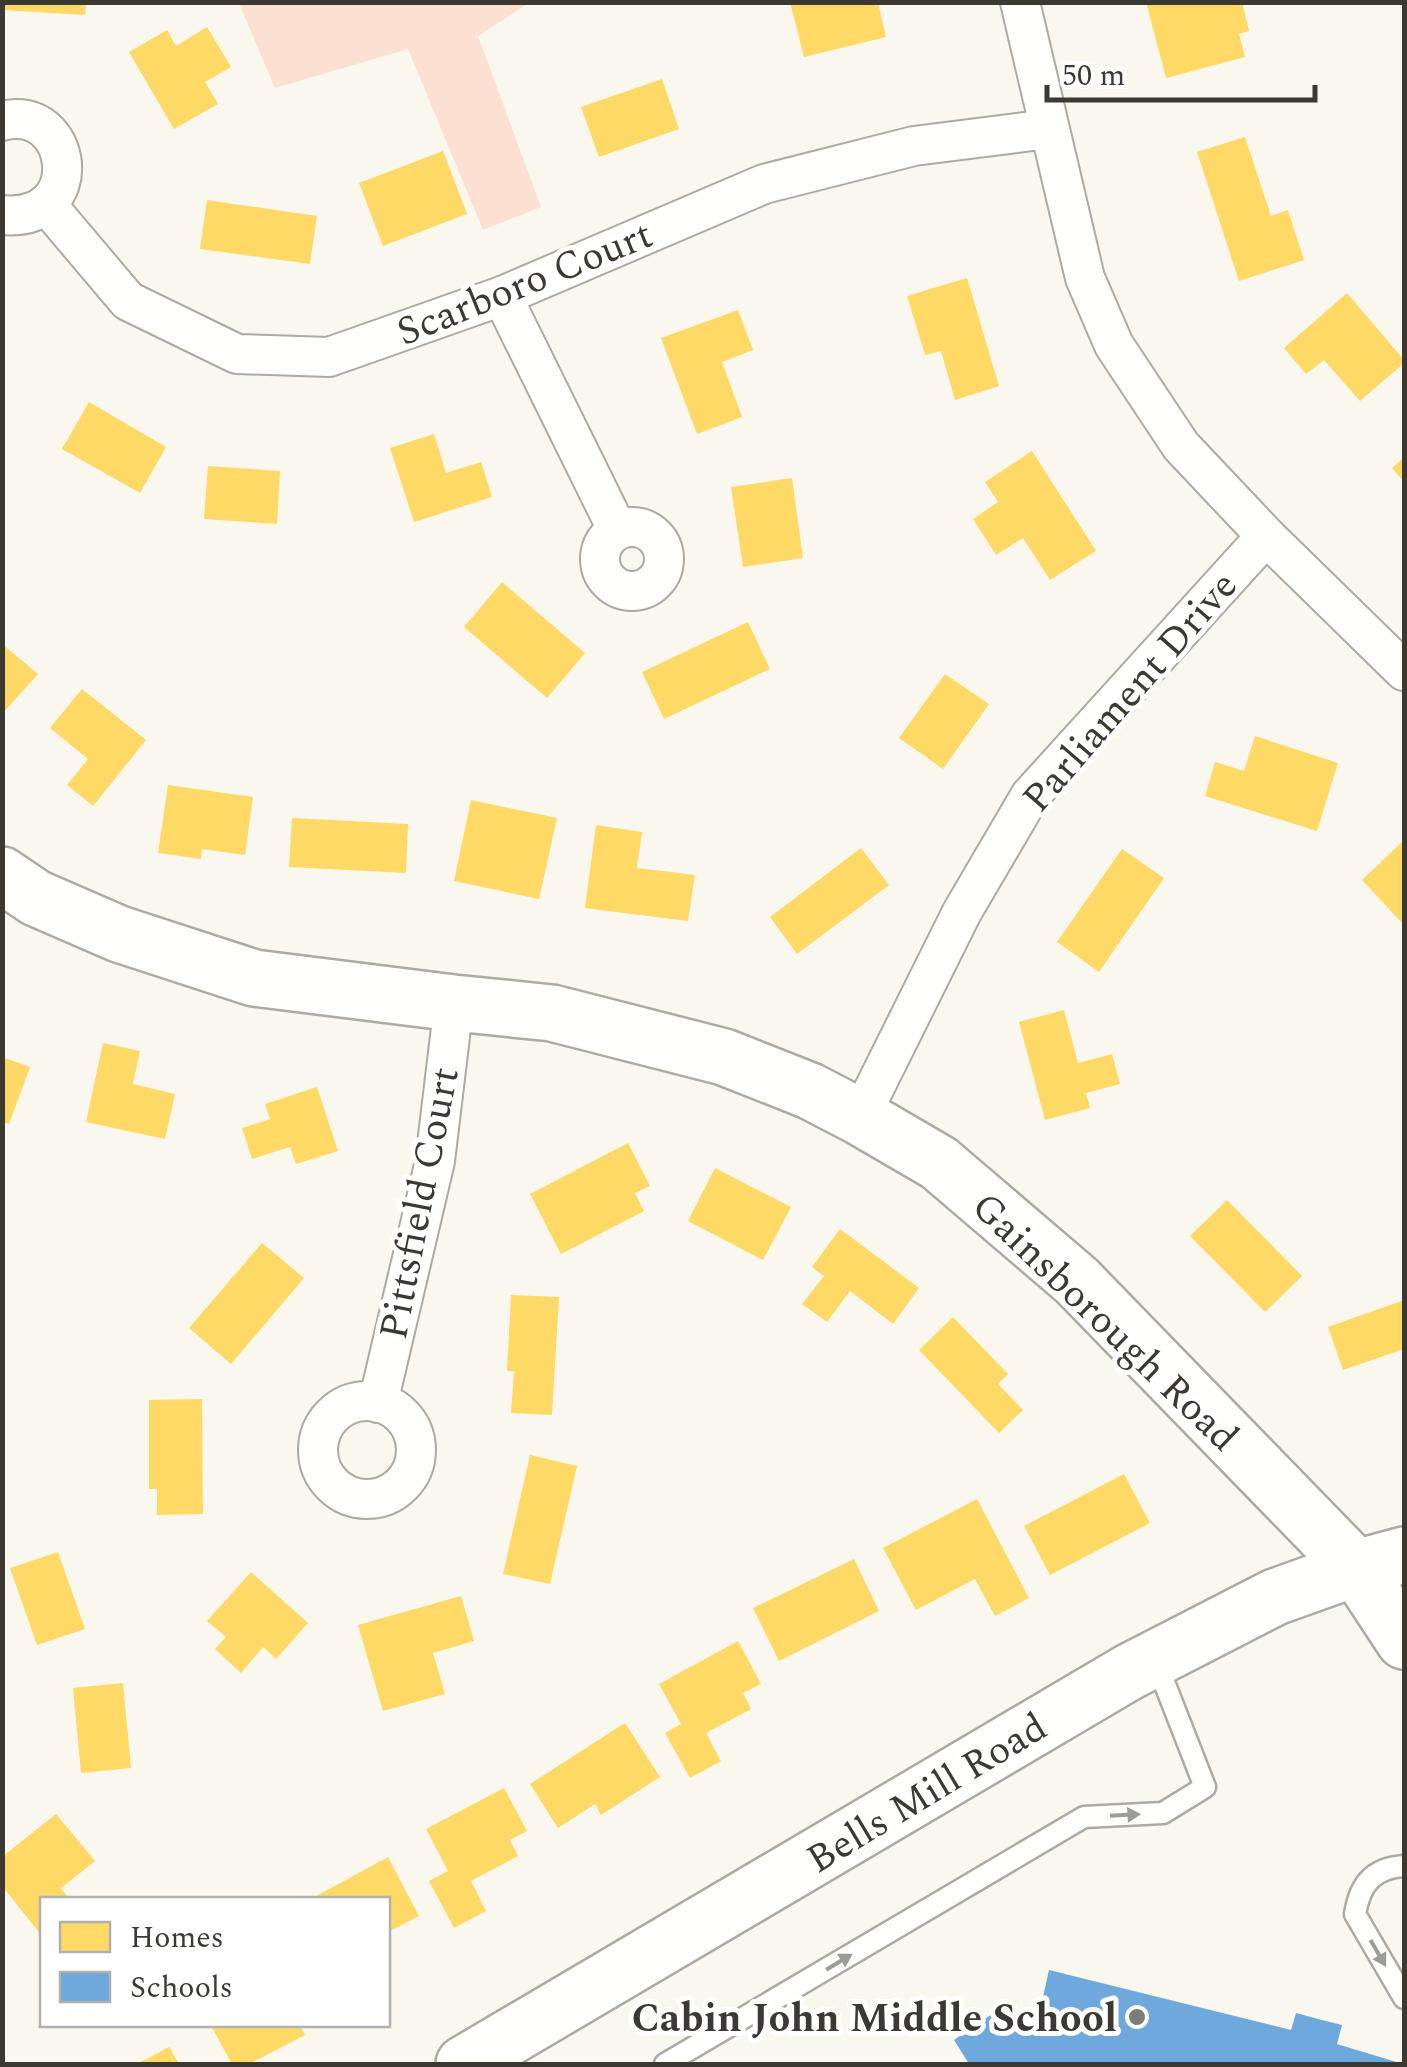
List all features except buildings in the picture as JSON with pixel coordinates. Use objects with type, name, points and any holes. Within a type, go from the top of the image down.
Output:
[{"type":"street","points":[[1020,2],[1085,278],[1114,346],[1181,446],[1404,671]]},
{"type":"street","points":[[2,121],[26,120],[40,126],[60,148],[63,164],[57,193],[46,204],[19,216],[2,215]]},
{"type":"street","name":"Scarboro Court","points":[[46,204],[128,301],[236,354],[329,356],[502,296],[764,184],[914,146],[1048,129]]},
{"type":"street","points":[[502,296],[618,529]]},
{"type":"street","name":"Parliament Drive","points":[[860,1117],[962,912],[1030,796],[1266,536]]},
{"type":"street","name":"Gainsborough Road","points":[[2,875],[36,898],[119,934],[254,978],[552,1013],[724,1057],[810,1091],[860,1117],[939,1164],[1077,1282],[1380,1562],[1404,1642]]},
{"type":"street","name":"Pittsfield Court","points":[[378,1402],[435,1160],[454,1003]]},
{"type":"street","name":"Bells Mill Road","points":[[464,2064],[1129,1672],[1276,1597],[1380,1562]]},
{"type":"lane","points":[[665,2064],[1084,1817],[1162,1813],[1206,1787],[1155,1659]]},
{"type":"lane","points":[[1404,1866],[1377,1873],[1365,1884],[1355,1914],[1404,1998]]},
{"type":"shaded area","points":[[239,3],[529,3],[478,36],[541,207],[483,230],[408,49],[275,88]]},
{"type":"place","name":"Cabin John Middle School","points":[[1137,2017]]}]
